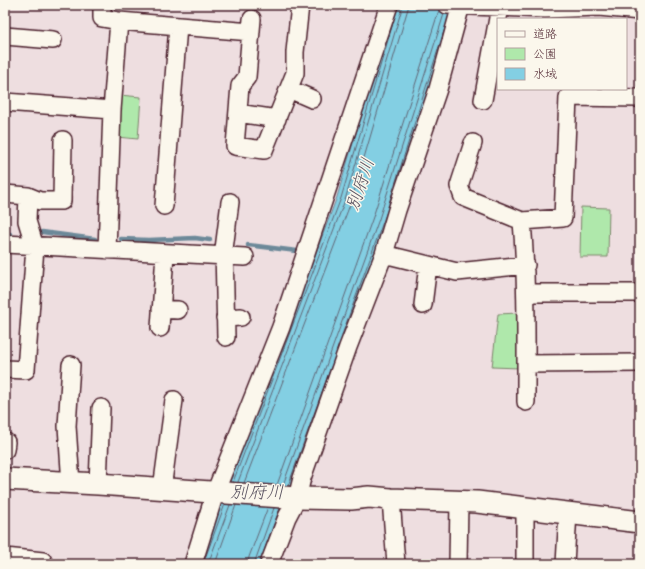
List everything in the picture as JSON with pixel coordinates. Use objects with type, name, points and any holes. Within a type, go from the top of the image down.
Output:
[{"type":"street","points":[[98,7],[102,18],[119,21],[178,26],[251,26],[247,77],[240,86],[235,146],[264,150],[295,73],[295,52],[300,5]]},
{"type":"street","points":[[193,564],[215,493],[281,327],[389,5]]},
{"type":"street","points":[[269,564],[287,517],[297,498],[302,478],[348,347],[384,254],[397,210],[438,89],[456,5],[545,9],[599,7],[640,11]]},
{"type":"street","points":[[499,18],[500,7]]},
{"type":"street","points":[[107,250],[112,110],[119,21]]},
{"type":"street","points":[[164,206],[178,26]]},
{"type":"street","points":[[489,91],[497,30]]},
{"type":"street","points":[[5,36],[53,40]]},
{"type":"street","points":[[289,89],[312,99]]},
{"type":"street","points":[[473,143],[459,186],[463,196],[522,220],[563,218],[568,98],[640,98]]},
{"type":"street","points":[[5,102],[112,110]]},
{"type":"street","points":[[238,113],[276,119]]},
{"type":"street","points":[[5,194],[28,196],[40,201],[62,201],[63,140]]},
{"type":"street","points":[[5,369],[26,370],[34,243],[26,221],[28,196]]},
{"type":"street","points":[[226,337],[233,318],[224,247],[230,202]]},
{"type":"street","points":[[522,220],[527,293],[526,402]]},
{"type":"street","points":[[5,244],[34,243],[165,254],[224,247],[245,257]]},
{"type":"street","points":[[160,328],[165,254]]},
{"type":"street","points":[[384,254],[457,272],[526,265]]},
{"type":"street","points":[[423,305],[428,265]]},
{"type":"street","points":[[527,293],[640,293]]},
{"type":"street","points":[[161,309],[178,310]]},
{"type":"street","points":[[526,364],[640,363]]},
{"type":"street","points":[[71,365],[67,426],[71,484]]},
{"type":"street","points":[[162,489],[174,400]]},
{"type":"street","points":[[98,484],[100,408]]},
{"type":"street","points":[[5,479],[297,498],[351,499],[370,497],[477,502],[640,522]]},
{"type":"street","points":[[390,499],[396,564]]},
{"type":"street","points":[[458,564],[459,502]]},
{"type":"street","points":[[525,508],[525,564]]},
{"type":"street","points":[[565,564],[568,512]]},
{"type":"street","points":[[5,557],[43,561]]},
{"type":"green space","points":[[119,95],[141,97],[138,139],[116,137]]},
{"type":"green space","points":[[581,207],[609,208],[608,257],[580,257]]},
{"type":"green space","points":[[519,313],[519,368],[492,367],[498,314]]},
{"type":"water","name":"別府川","points":[[394,5],[456,5],[387,222],[263,564],[199,564],[337,197]]},
{"type":"waterway","points":[[42,232],[95,239]]},
{"type":"waterway","points":[[5,233],[10,234]]},
{"type":"waterway","points":[[121,239],[149,240],[195,238],[210,240]]},
{"type":"waterway","points":[[248,245],[297,251],[302,253]]}]
